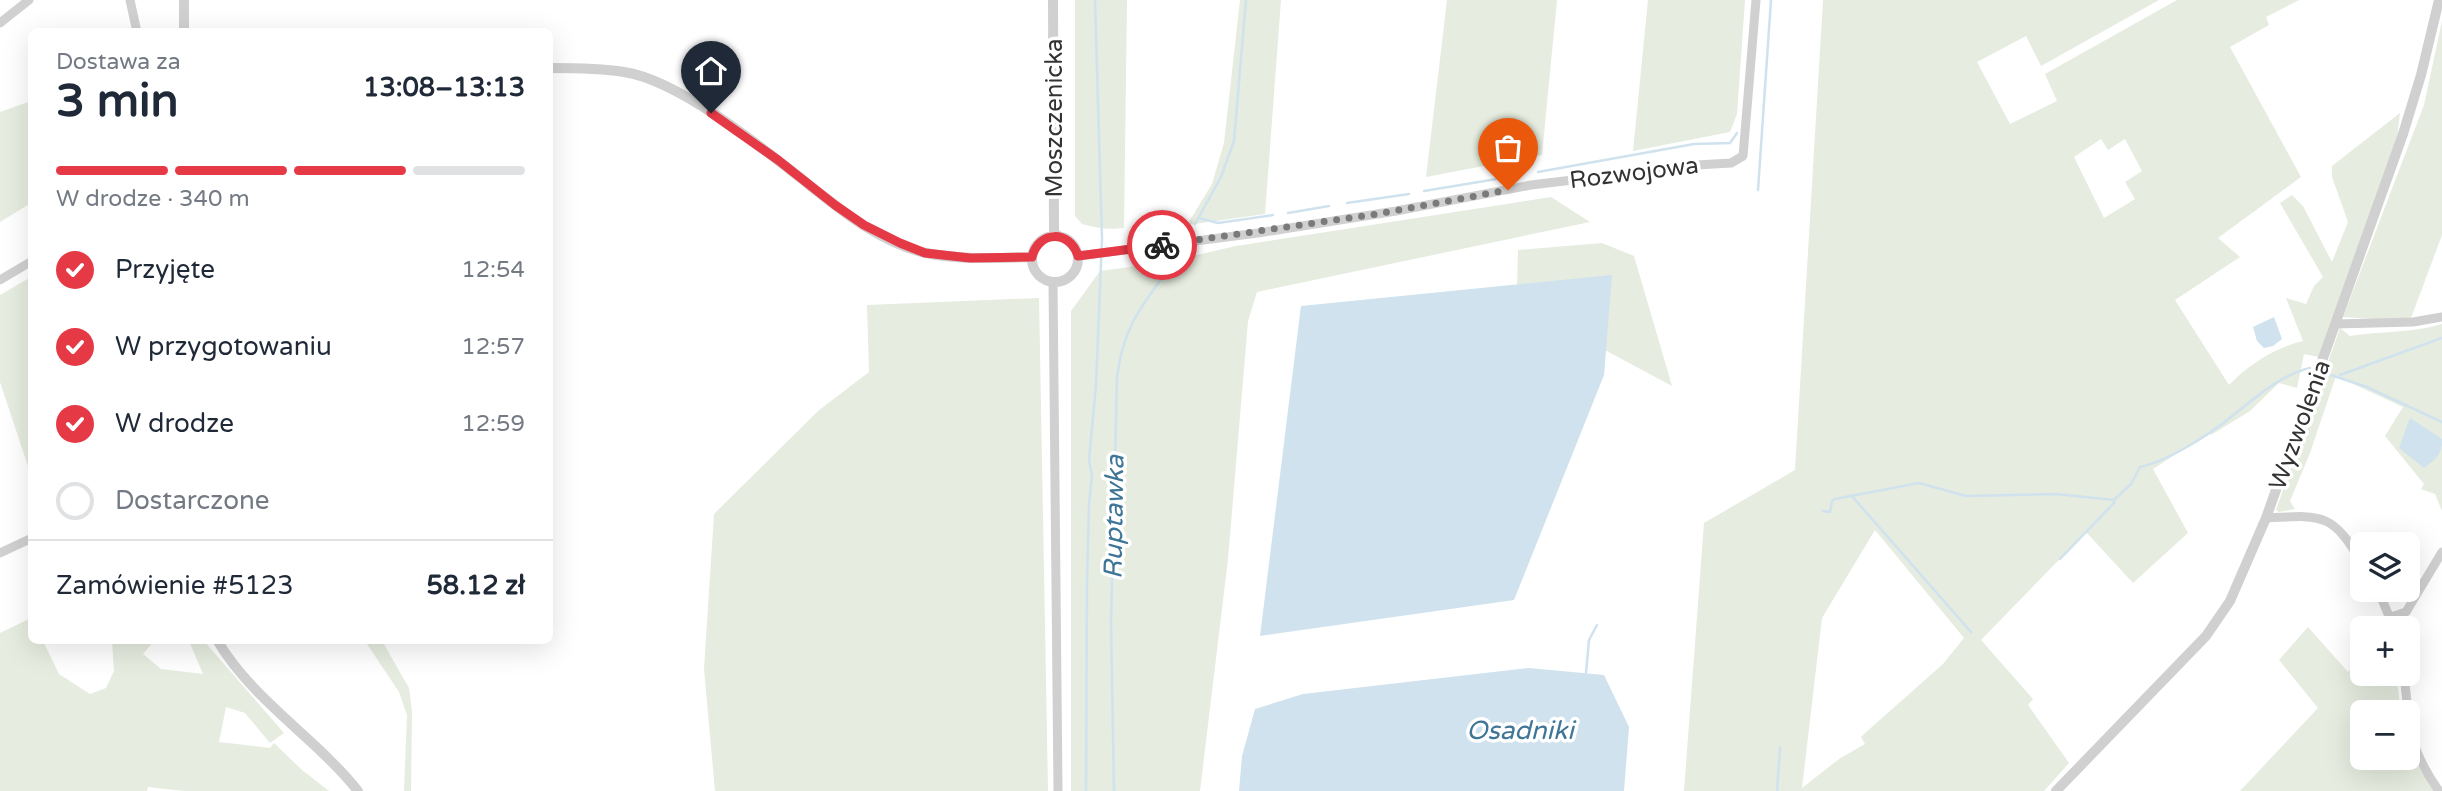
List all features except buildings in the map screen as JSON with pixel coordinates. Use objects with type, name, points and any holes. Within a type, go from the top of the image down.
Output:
[{"type":"street","points":[[0,23],[29,0]]},
{"type":"street","points":[[130,0],[136,28]]},
{"type":"street","points":[[184,0],[184,28]]},
{"type":"street","name":"Moszczenicka","points":[[1053,0],[1054,231],[1057,236]]},
{"type":"street","name":"Rozwojowa","points":[[1078,256],[1278,230],[1531,185],[1731,163],[1743,156],[1756,0]]},
{"type":"street","name":"Wyzwolenia","points":[[2056,791],[2206,636],[2230,601],[2266,518],[2407,120],[2439,0]]},
{"type":"street","points":[[553,68],[625,72],[650,79],[694,101],[864,225],[925,253],[970,258],[1032,257]]},
{"type":"street","points":[[1050,236],[1071,242],[1078,256],[1072,275],[1053,282],[1035,271],[1032,257],[1038,244],[1050,236]]},
{"type":"street","points":[[0,280],[28,263]]},
{"type":"street","points":[[1053,282],[1058,791]]},
{"type":"street","points":[[2336,324],[2413,322],[2442,317]]},
{"type":"street","points":[[2266,518],[2309,516],[2329,521],[2340,529],[2350,544]]},
{"type":"street","points":[[0,553],[28,540]]},
{"type":"street","points":[[2394,616],[2406,612],[2442,552]]},
{"type":"street","points":[[220,644],[250,685],[326,756],[358,791]]},
{"type":"street","points":[[2420,760],[2440,790]]},
{"type":"shaded area","points":[[1075,0],[1127,0],[1124,228],[1108,229],[1082,224],[1075,216]]},
{"type":"shaded area","points":[[1240,0],[1281,0],[1265,214],[1187,225],[1212,184],[1224,143]]},
{"type":"shaded area","points":[[1447,0],[1557,0],[1542,155],[1426,177]]},
{"type":"shaded area","points":[[1648,0],[1745,0],[1737,114],[1730,132],[1633,151]]},
{"type":"shaded area","points":[[1823,0],[2159,0],[2041,66],[2026,36],[1977,62],[2010,124],[2057,101],[2045,74],[2177,0],[2299,0],[2266,17],[2269,25],[2230,47],[2301,177],[2218,238],[2240,257],[2175,300],[2229,385],[2263,358],[2303,341],[2286,298],[2306,304],[2314,286],[2323,277],[2280,203],[2292,195],[2303,206],[2332,262],[2348,222],[2332,177],[2332,166],[2400,113],[2397,139],[2319,357],[2304,354],[2297,388],[2279,383],[2250,411],[2211,435],[2210,432],[2153,469],[2188,533],[2133,583],[2086,532],[1981,640],[2033,699],[2028,705],[2069,763],[2044,791],[1684,791],[1704,523],[1795,470]],"holes":[[[2101,139],[2108,150],[2125,139],[2142,171],[2125,182],[2135,199],[2104,218],[2074,157]],[[1875,530],[1964,638],[1943,664],[1861,737],[1865,744],[1839,759],[1802,788],[1822,618]]]},
{"type":"shaded area","points":[[2442,21],[2442,235],[2411,318],[2388,320],[2343,317],[2424,105]]},
{"type":"shaded area","points":[[28,102],[28,205],[0,222],[0,112]]},
{"type":"shaded area","points":[[1551,197],[1590,222],[1257,292],[1248,321],[1228,559],[1200,791],[1071,791],[1071,311],[1100,271],[1166,262],[1236,246]]},
{"type":"shaded area","points":[[1602,243],[1634,256],[1672,386],[1603,349],[1517,287],[1518,250]]},
{"type":"shaded area","points":[[28,279],[28,466],[0,382],[0,295]]},
{"type":"shaded area","points":[[1039,298],[1048,791],[715,791],[704,669],[714,514],[818,411],[869,372],[867,305]]},
{"type":"shaded area","points":[[2442,324],[2442,511],[2435,494],[2421,489],[2424,484],[2385,436],[2403,407],[2336,376],[2310,453],[2290,501],[2295,509],[2279,512],[2276,510],[2340,328],[2350,336],[2420,329]]},
{"type":"shaded area","points":[[28,619],[28,644],[44,644],[59,674],[90,694],[106,688],[114,671],[112,644],[151,644],[143,654],[161,669],[203,674],[190,644],[207,644],[284,733],[270,743],[245,713],[226,707],[219,742],[270,748],[274,743],[329,791],[184,791],[148,787],[147,791],[0,791],[0,633]]},
{"type":"shaded area","points":[[2308,627],[2348,672],[2350,670],[2350,686],[2398,686],[2399,700],[2350,700],[2350,770],[2420,769],[2434,791],[2240,791],[2318,708],[2279,660]]},
{"type":"shaded area","points":[[367,644],[384,644],[409,688],[412,711],[411,791],[404,791],[407,715],[399,692]]},
{"type":"water","points":[[1612,275],[1604,375],[1514,600],[1260,636],[1301,306]]},
{"type":"water","points":[[2274,317],[2282,339],[2273,346],[2264,348],[2257,341],[2253,327]]},
{"type":"water","points":[[2410,418],[2442,439],[2438,456],[2424,468],[2399,448]]},
{"type":"water","name":"Osadniki","points":[[1529,668],[1604,675],[1629,727],[1624,791],[1239,791],[1242,756],[1255,709],[1303,694]]},
{"type":"waterway","points":[[1086,791],[1087,584],[1092,476],[1089,460],[1096,385],[1102,239],[1095,0]]},
{"type":"waterway","name":"Ruptawka","points":[[1195,224],[1221,177],[1234,141],[1246,0]]},
{"type":"waterway","points":[[1758,190],[1771,0]]},
{"type":"waterway","points":[[1538,172],[1694,144],[1730,143],[1737,133]]},
{"type":"waterway","points":[[1424,191],[1521,175]]},
{"type":"waterway","points":[[1347,203],[1409,194]]},
{"type":"waterway","points":[[1288,213],[1329,206]]},
{"type":"waterway","points":[[1199,218],[1218,223],[1273,215]]},
{"type":"waterway","name":"Ruptawka","points":[[1114,791],[1111,622],[1117,377],[1120,358],[1131,327],[1176,259]]},
{"type":"waterway","points":[[2340,375],[2442,338]]},
{"type":"waterway","points":[[2060,559],[2131,484],[2140,467],[2188,446],[2278,382],[2310,368]]},
{"type":"waterway","points":[[2328,374],[2367,387],[2442,422]]},
{"type":"waterway","points":[[1823,511],[1830,512],[1835,499],[1919,483],[1966,496],[2056,494],[2114,500]]},
{"type":"waterway","points":[[1851,495],[1971,632]]},
{"type":"waterway","points":[[1586,673],[1589,640],[1597,625]]},
{"type":"waterway","points":[[1777,791],[1780,747]]},
{"type":"way so far","points":[[1162,245],[1258,233],[1508,190]]},
{"type":"route","points":[[711,113],[864,225],[925,253],[970,258],[1032,257],[1038,244],[1050,236],[1065,238],[1071,242],[1078,256],[1162,245]]}]
